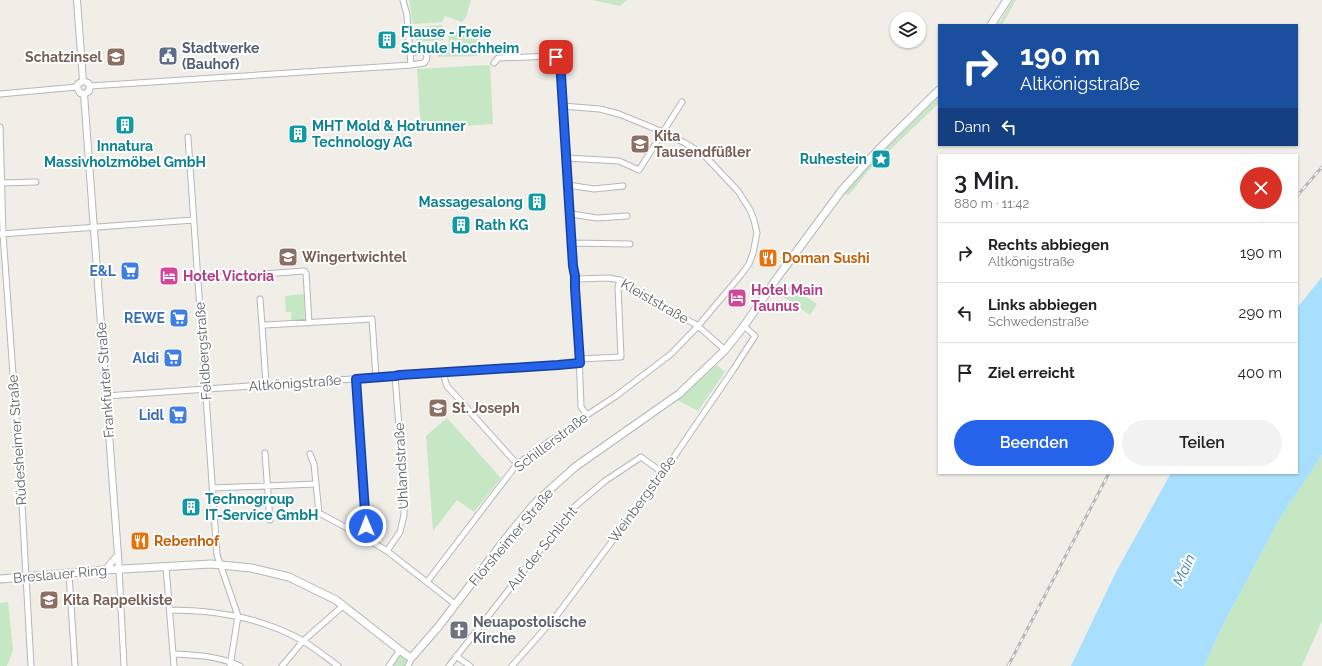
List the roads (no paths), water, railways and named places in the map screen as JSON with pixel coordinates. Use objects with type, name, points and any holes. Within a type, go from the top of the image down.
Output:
[{"type":"main road","points":[[993,24],[1007,0]]},
{"type":"main road","name":"Flörsheimer Straße","points":[[412,657],[417,653],[535,503],[560,480],[605,445],[679,394],[725,350],[842,190],[878,150],[938,91]]},
{"type":"main road","name":"Breslauer Ring","points":[[0,579],[119,569],[220,564],[251,568],[289,577],[323,593],[344,605],[400,650],[412,657]]},
{"type":"street","points":[[77,0],[83,81]]},
{"type":"street","points":[[403,0],[407,15],[411,65]]},
{"type":"street","points":[[83,81],[88,83],[90,86],[411,65],[424,63],[427,58],[427,55],[420,50],[410,54]]},
{"type":"street","points":[[494,63],[498,58],[554,56],[560,60],[582,407],[587,414]]},
{"type":"street","points":[[77,87],[79,82],[83,81]]},
{"type":"street","points":[[77,87],[78,91],[84,94],[89,91],[90,86]]},
{"type":"street","points":[[0,94],[77,87]]},
{"type":"street","name":"Frankfurter Straße","points":[[84,94],[119,569],[124,666]]},
{"type":"street","points":[[566,158],[619,162],[639,170],[682,102]]},
{"type":"street","name":"Schillerstraße","points":[[427,582],[517,464],[587,414],[616,396],[672,354],[698,326],[749,264],[756,240],[756,227],[750,210],[738,191],[702,154],[685,143],[663,132],[619,114],[600,109],[562,106]]},
{"type":"street","name":"Rüdesheimer Straße","points":[[0,127],[1,234],[20,480],[31,666]]},
{"type":"street","name":"Feldbergstraße","points":[[188,137],[217,555],[238,616]]},
{"type":"street","points":[[1,183],[36,182]]},
{"type":"street","points":[[568,185],[594,189],[623,186]]},
{"type":"street","points":[[570,214],[597,218],[627,216]]},
{"type":"street","points":[[1,234],[194,220]]},
{"type":"street","points":[[572,243],[630,244]]},
{"type":"street","points":[[198,279],[304,271],[306,273],[309,323]]},
{"type":"street","name":"Kleiststraße","points":[[575,279],[609,278],[620,280],[698,326],[725,350]]},
{"type":"street","name":"Altkönigstraße","points":[[106,396],[561,365],[579,361],[621,357],[618,287],[620,280]]},
{"type":"street","points":[[260,299],[266,384]]},
{"type":"street","points":[[262,326],[372,319],[376,377]]},
{"type":"street","name":"Weinbergstraße","points":[[512,666],[557,615],[663,473],[755,336],[744,326]]},
{"type":"street","points":[[444,373],[447,386],[517,464]]},
{"type":"street","name":"Uhlandstraße","points":[[387,551],[400,532],[404,515],[404,489],[395,376]]},
{"type":"street","points":[[356,379],[366,516],[364,537]]},
{"type":"street","points":[[265,453],[270,520]]},
{"type":"street","points":[[310,454],[314,461],[319,513],[387,551],[455,604]]},
{"type":"street","name":"Auf der Schlicht","points":[[449,666],[573,508],[606,481],[641,457],[663,473]]},
{"type":"street","points":[[212,488],[316,484]]},
{"type":"street","points":[[105,570],[118,555]]},
{"type":"street","points":[[166,567],[174,666]]},
{"type":"street","points":[[69,574],[75,666]]},
{"type":"street","points":[[282,666],[304,641],[344,605]]},
{"type":"street","points":[[170,610],[238,616],[275,628],[304,641],[338,666]]},
{"type":"street","points":[[230,664],[238,616]]},
{"type":"street","points":[[389,666],[400,650]]},
{"type":"street","points":[[174,654],[202,655],[240,666]]},
{"type":"street","points":[[456,656],[470,666]]},
{"type":"street","name":"Flörsheimer Straße","points":[[408,666],[412,657]]},
{"type":"water","name":"Main","points":[[1322,277],[1322,455],[1280,518],[1223,625],[1204,666],[1071,666],[1116,572],[1170,474],[1298,474],[1298,307]]},
{"type":"railway","points":[[1298,195],[1322,167]]},
{"type":"railway","points":[[1008,666],[1108,474]]},
{"type":"place","name":"Flause - Freie Schule Hochheim","points":[[387,40]]},
{"type":"place","name":"Stadtwerke (Bauhof)","points":[[168,56]]},
{"type":"place","name":"Schatzinsel","points":[[116,57]]},
{"type":"place","name":"Innatura Massivholzmöbel GmbH","points":[[125,125]]},
{"type":"place","name":"MHT Mold & Hotrunner Technology AG","points":[[298,134]]},
{"type":"place","name":"Kita Tausendfüßler","points":[[640,144]]},
{"type":"place","name":"Ruhestein","points":[[881,159]]},
{"type":"place","name":"Massagesalong","points":[[537,202]]},
{"type":"place","name":"Rath KG","points":[[461,225]]},
{"type":"place","name":"Wingertwichtel","points":[[288,257]]},
{"type":"place","name":"Doman Sushi","points":[[768,258]]},
{"type":"place","name":"E&L","points":[[130,271]]},
{"type":"place","name":"Hotel Victoria","points":[[169,276]]},
{"type":"place","name":"Hotel Main Taunus","points":[[737,298]]},
{"type":"place","name":"REWE","points":[[179,318]]},
{"type":"place","name":"Aldi","points":[[173,358]]},
{"type":"place","name":"St. Joseph","points":[[438,408]]},
{"type":"place","name":"Lidl","points":[[178,415]]},
{"type":"place","name":"Technogroup IT-Service GmbH","points":[[191,507]]},
{"type":"place","name":"Rebenhof","points":[[140,541]]},
{"type":"place","name":"Kita Rappelkiste","points":[[49,600]]},
{"type":"place","name":"Neuapostolische Kirche","points":[[459,630]]}]
